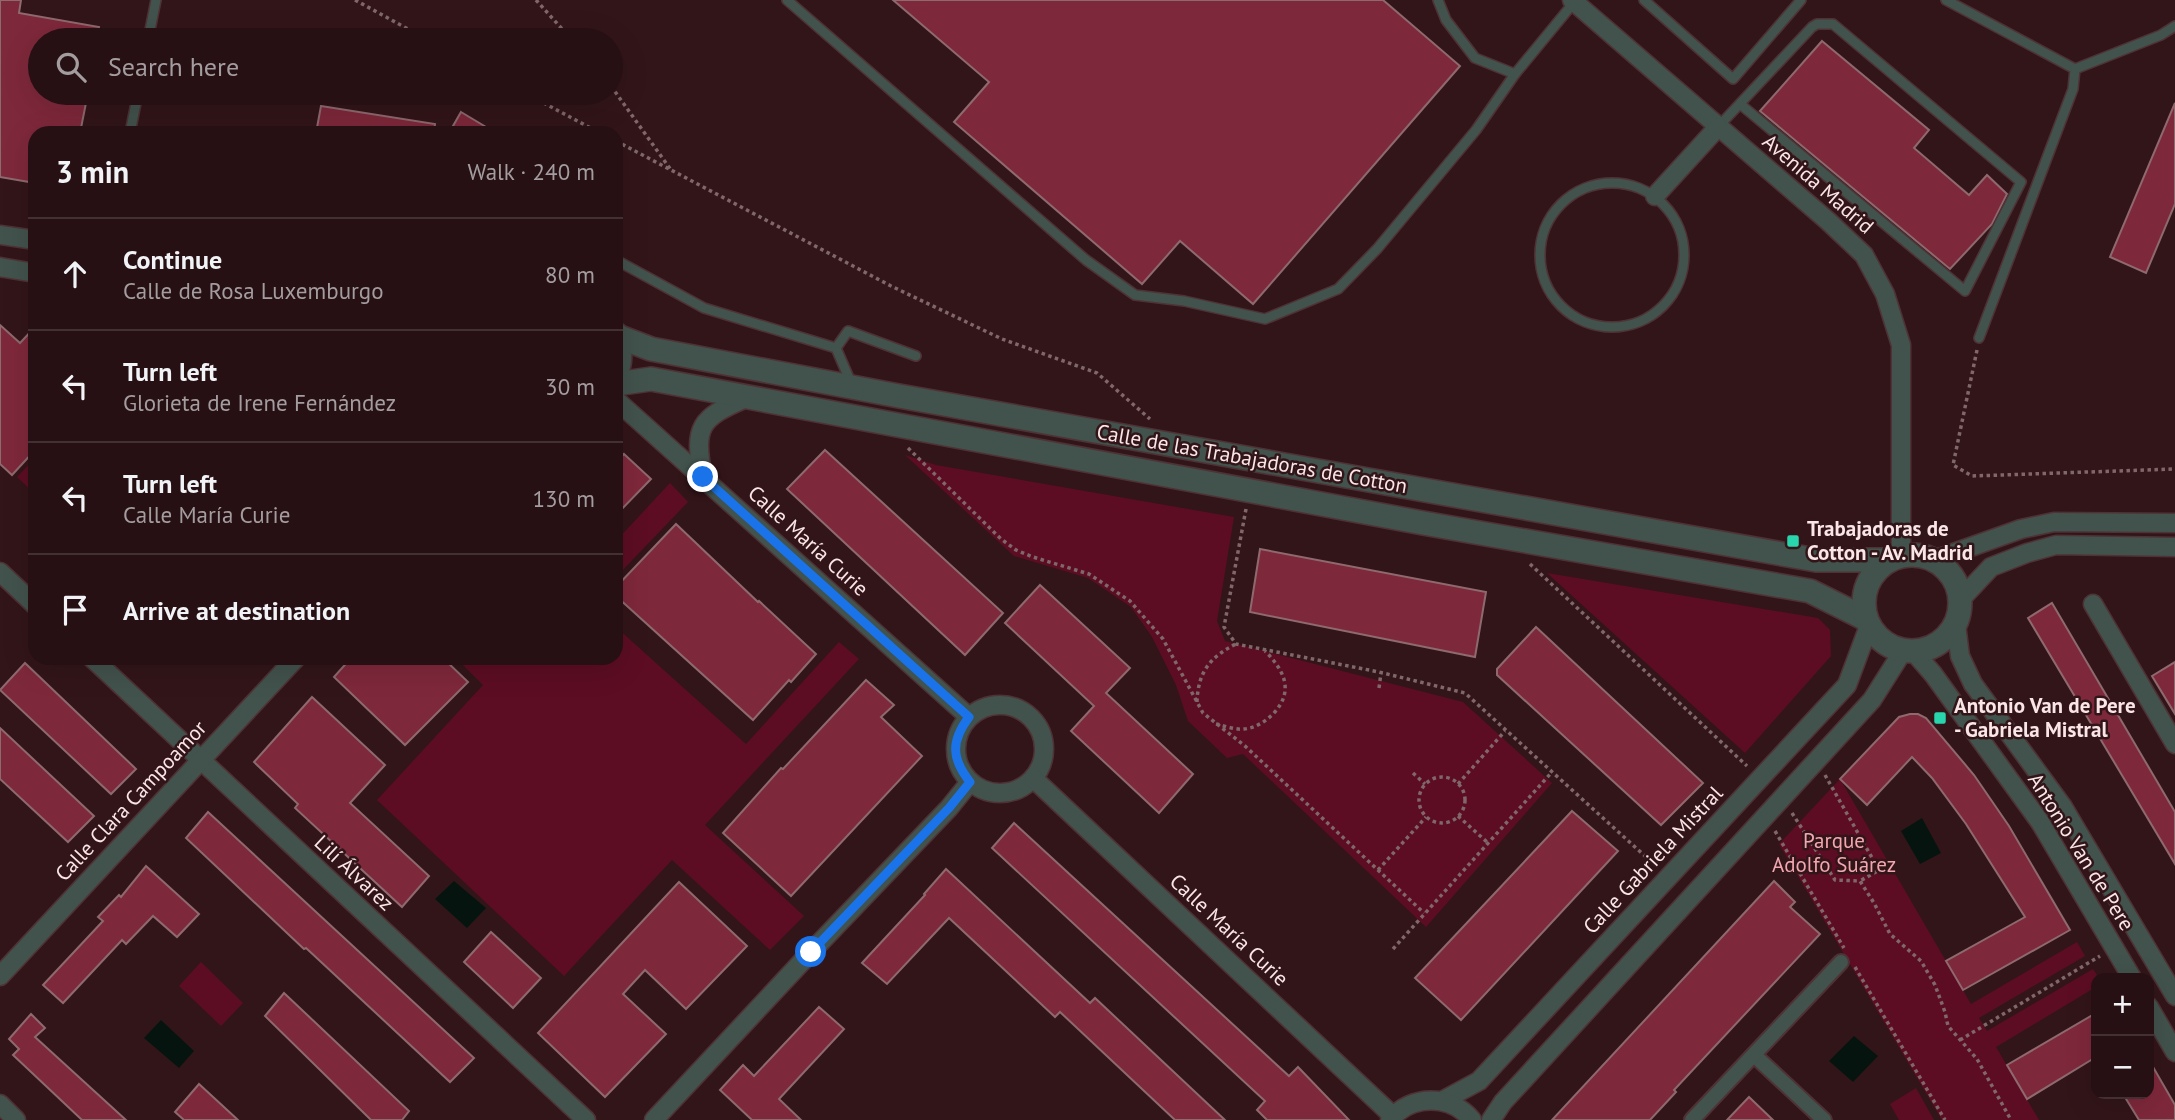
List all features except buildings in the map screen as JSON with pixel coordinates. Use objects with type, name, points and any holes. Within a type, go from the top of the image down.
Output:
[{"type":"street","name":"Avenida Madrid","points":[[1574,1],[1864,255],[1885,294],[1901,345],[1895,558]]},
{"type":"street","points":[[1655,196],[1718,127]]},
{"type":"street","points":[[0,235],[28,239]]},
{"type":"street","points":[[0,267],[28,272]]},
{"type":"street","name":"Calle de las Trabajadoras de Cotton","points":[[623,337],[651,349],[852,387],[1816,560],[1895,558]]},
{"type":"street","name":"Calle de las Trabajadoras de Cotton","points":[[623,383],[651,379],[1810,591],[1868,623]]},
{"type":"street","points":[[703,477],[697,449],[703,424],[717,411],[746,398]]},
{"type":"street","name":"Calle María Curie","points":[[623,406],[969,717]]},
{"type":"street","points":[[1934,560],[2021,529],[2054,522],[2175,523]]},
{"type":"street","points":[[1960,600],[1991,567],[2056,545],[2175,547]]},
{"type":"street","points":[[1923,556],[1934,560],[1944,567],[1958,588],[1960,600],[1956,624],[1947,637],[1935,646],[1921,651],[1893,648],[1881,641],[1868,623],[1863,606],[1870,579],[1878,568],[1895,558],[1923,556]]},
{"type":"street","points":[[0,572],[28,598]]},
{"type":"street","points":[[2093,604],[2173,737]]},
{"type":"street","name":"Calle Gabriela Mistral","points":[[1442,1101],[1479,1081],[1847,685],[1868,623]]},
{"type":"street","name":"Antonio Van de Pere","points":[[1956,624],[1960,656],[1973,684],[2063,807],[2168,969],[2175,996]]},
{"type":"street","points":[[1492,1120],[1503,1102],[1872,700],[1908,651]]},
{"type":"street","name":"Antonio Van de Pere","points":[[1908,651],[1933,674],[2040,822],[2129,973]]},
{"type":"street","name":"Lilí Álvarez","points":[[99,665],[586,1120]]},
{"type":"street","name":"Calle Clara Campoamor","points":[[0,976],[289,665]]},
{"type":"street","points":[[1001,704],[1015,706],[1028,714],[1040,730],[1044,745],[1043,760],[1034,779],[1017,789],[999,793],[983,790],[970,782],[961,771],[956,756],[956,740],[969,717],[985,706],[1001,704]]},
{"type":"street","name":"Calle María Curie","points":[[1034,779],[1392,1118]]},
{"type":"street","points":[[654,1120],[949,808],[970,782]]},
{"type":"street","points":[[1692,1120],[1841,962]]},
{"type":"street","points":[[2154,1016],[2175,1052]]},
{"type":"street","points":[[1754,1055],[1824,1120]]},
{"type":"street","points":[[1392,1118],[1408,1105],[1419,1101],[1442,1101],[1453,1104],[1472,1120]]},
{"type":"street","points":[[0,1104],[16,1120]]},
{"type":"lane","points":[[150,28],[156,0]]},
{"type":"lane","points":[[787,0],[1086,260],[1135,295],[1184,301],[1265,319],[1338,289],[1346,281],[1377,249],[1476,130],[1515,74],[1574,1]]},
{"type":"lane","points":[[1438,0],[1446,20],[1475,58],[1515,74]]},
{"type":"lane","points":[[1644,0],[1732,79],[1801,0]]},
{"type":"lane","points":[[1946,0],[2075,69],[2161,35],[2175,26]]},
{"type":"lane","points":[[1718,127],[1812,27],[1817,24],[1833,24],[2021,182],[1965,291],[1740,104]]},
{"type":"lane","points":[[1979,338],[2073,89],[2075,69]]},
{"type":"lane","points":[[132,126],[136,105]]},
{"type":"lane","points":[[1620,182],[1655,196],[1679,225],[1685,263],[1671,298],[1642,322],[1604,328],[1569,315],[1545,285],[1539,248],[1553,212],[1582,189],[1620,182]]},
{"type":"lane","points":[[623,264],[704,307],[836,348]]},
{"type":"lane","points":[[836,348],[848,331],[916,356]]},
{"type":"lane","points":[[836,348],[852,387]]},
{"type":"path","points":[[355,0],[406,28]]},
{"type":"path","points":[[536,0],[561,28]]},
{"type":"path","points":[[623,103],[672,171]]},
{"type":"path","points":[[548,105],[587,126]]},
{"type":"path","points":[[623,145],[891,286],[1002,339],[1097,373],[1180,446]]},
{"type":"path","points":[[1979,338],[1953,464],[1972,477],[2175,469]]},
{"type":"path","points":[[881,422],[1001,539],[1016,550],[1089,574],[1130,601],[1163,639],[1203,713],[1245,746],[1424,913]]},
{"type":"path","points":[[1236,644],[1224,627],[1249,490]]},
{"type":"path","points":[[1530,564],[1760,778]]},
{"type":"path","points":[[1197,702],[1198,688],[1210,662],[1220,652],[1236,644],[1381,673],[1465,694],[1668,876]]},
{"type":"path","points":[[1214,723],[1241,730],[1254,727],[1281,706],[1286,687],[1282,671],[1264,650]]},
{"type":"path","points":[[1379,688],[1381,673]]},
{"type":"path","points":[[1458,784],[1506,730]]},
{"type":"path","points":[[1781,797],[1835,880],[1860,881],[1879,870],[1816,760]]},
{"type":"path","points":[[1393,949],[1552,772]]},
{"type":"path","points":[[1413,773],[1425,784]]},
{"type":"path","points":[[1439,777],[1458,784],[1465,800],[1458,816],[1447,823],[1439,824],[1426,817],[1419,805],[1421,790],[1425,784],[1439,777]]},
{"type":"path","points":[[1458,816],[1488,843]]},
{"type":"path","points":[[1377,870],[1426,817]]},
{"type":"path","points":[[1860,881],[1890,934],[1922,961],[1935,985],[1948,1026],[1977,1059],[2011,1120]]},
{"type":"path","points":[[1960,1040],[2114,947]]},
{"type":"green space","points":[[905,455],[936,465],[1234,517],[1217,621],[1225,641],[1463,702],[1552,783],[1426,927],[1243,754],[1227,758],[1188,721],[1176,685],[1152,637],[1131,607],[1088,578],[1014,556]]},
{"type":"green space","points":[[28,465],[28,487],[17,477]]},
{"type":"green space","points":[[670,483],[688,502],[623,570],[623,533]]},
{"type":"green space","points":[[1547,573],[1818,618],[1830,630],[1831,656],[1745,753]]},
{"type":"green space","points":[[623,633],[746,744],[839,642],[859,659],[705,825],[804,916],[770,950],[672,860],[564,976],[377,800],[483,685],[463,665],[623,665]]},
{"type":"green space","name":"Parque Adolfo Suárez","points":[[1840,779],[1971,1004],[2077,942],[2085,956],[1979,1018],[1987,1031],[2093,969],[2096,973],[2091,973],[2091,990],[1996,1047],[2039,1120],[1942,1120],[1779,844]]},
{"type":"green space","points":[[201,962],[243,1003],[221,1026],[179,986]]},
{"type":"green space","points":[[1916,1088],[1934,1120],[1899,1120],[1890,1104]]},
{"type":"shaded area","points":[[1922,818],[1941,853],[1920,864],[1901,831]]},
{"type":"shaded area","points":[[454,881],[486,908],[467,928],[435,899]]},
{"type":"shaded area","points":[[161,1020],[194,1051],[179,1068],[144,1038]]},
{"type":"shaded area","points":[[1854,1036],[1878,1056],[1853,1082],[1829,1061]]},
{"type":"place","name":"Trabajadoras de Cotton - Av. Madrid","points":[[1793,541]]},
{"type":"place","name":"Antonio Van de Pere - Gabriela Mistral","points":[[1940,718]]},
{"type":"route","points":[[703,477],[969,717],[956,740],[956,756],[961,771],[970,782],[949,808],[811,952]]}]
